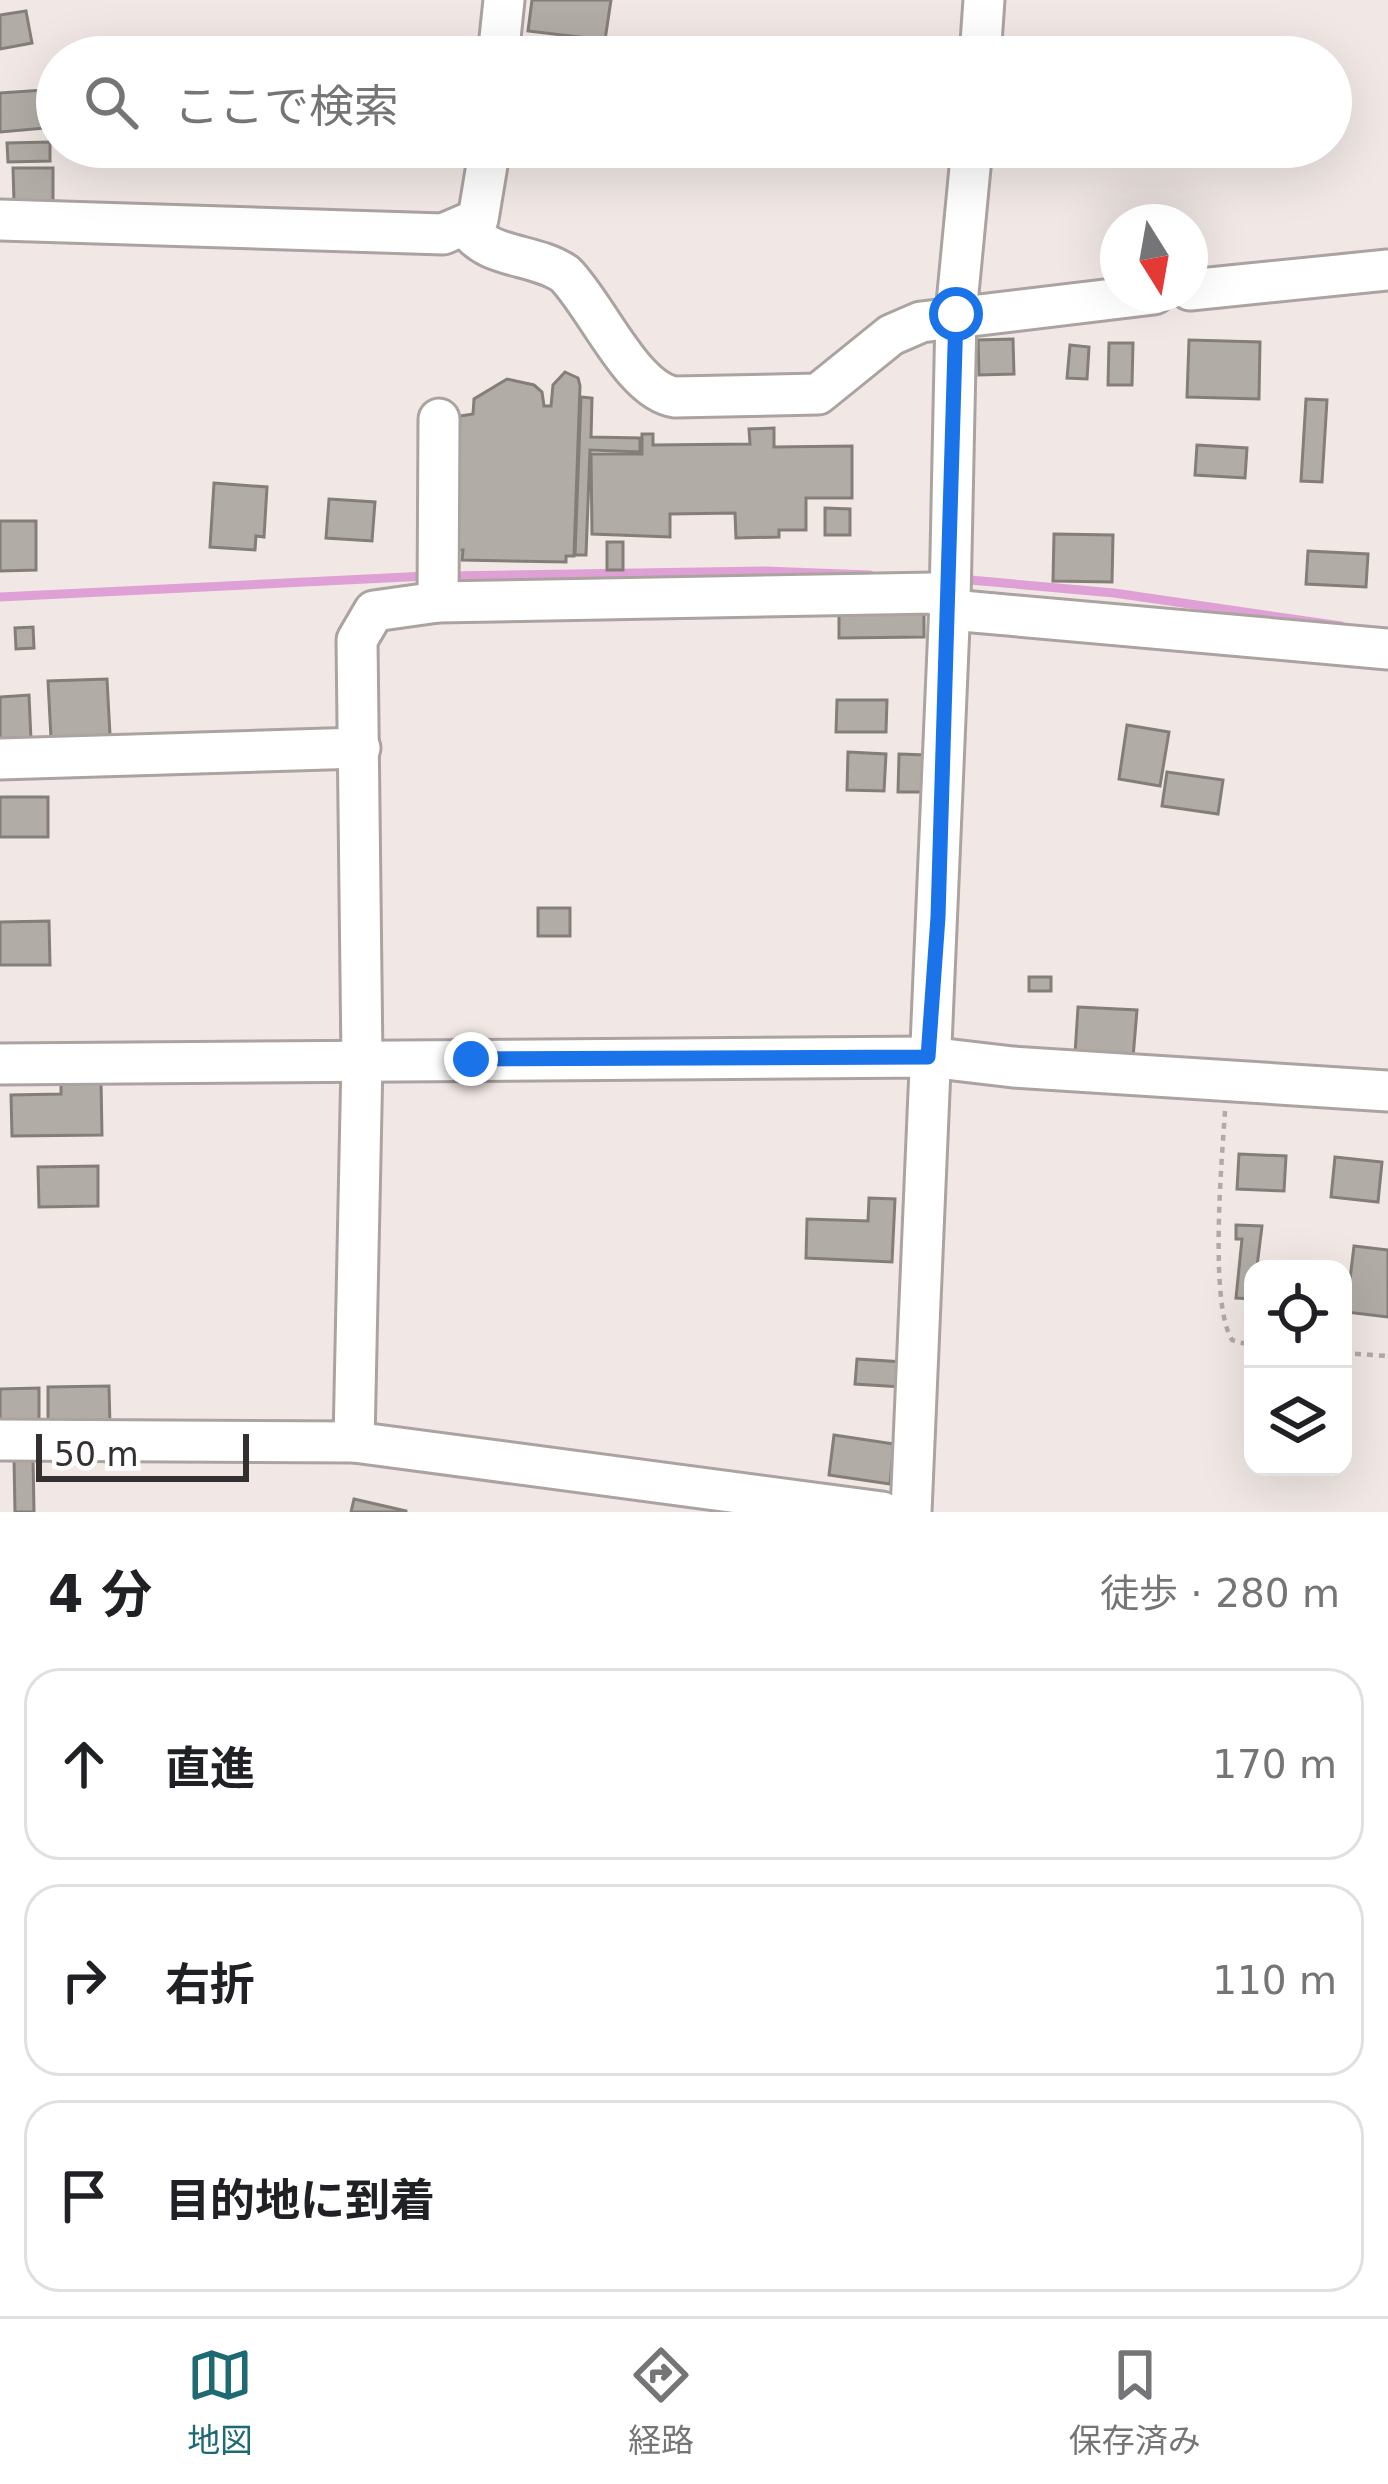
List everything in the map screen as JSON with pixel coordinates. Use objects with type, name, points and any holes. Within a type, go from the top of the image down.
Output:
[{"type":"street","points":[[500,36],[504,0]]},
{"type":"street","points":[[982,36],[985,0]]},
{"type":"street","points":[[0,220],[425,236],[468,228],[478,219],[488,168]]},
{"type":"street","points":[[911,1512],[950,602],[956,314],[969,168]]},
{"type":"street","points":[[468,228],[484,248],[536,259],[566,274],[643,381],[661,395],[818,394],[891,335],[956,314],[1100,299]]},
{"type":"street","points":[[1208,288],[1388,270]]},
{"type":"street","points":[[438,602],[439,419]]},
{"type":"street","points":[[354,1442],[362,1060],[357,640],[366,617],[387,608],[438,602],[934,593],[962,611],[1388,650]]},
{"type":"street","points":[[0,759],[360,748]]},
{"type":"street","points":[[0,1064],[928,1057],[1388,1091]]},
{"type":"street","points":[[0,1440],[354,1442],[882,1512]]},
{"type":"path","points":[[1228,1081],[1220,1187],[1224,1316],[1232,1340],[1244,1343]]},
{"type":"path","points":[[1352,1354],[1388,1356]]},
{"type":"building","points":[[532,0],[611,0],[606,36],[528,31]]},
{"type":"building","points":[[26,11],[32,43],[0,49],[0,15]]},
{"type":"building","points":[[36,90],[36,129],[0,132],[0,93]]},
{"type":"building","points":[[36,142],[36,161],[8,162],[7,143]]},
{"type":"building","points":[[13,168],[53,168],[53,202],[14,202]]},
{"type":"building","points":[[1013,339],[1014,374],[979,375],[978,340]]},
{"type":"building","points":[[1189,340],[1260,342],[1259,399],[1187,397]]},
{"type":"building","points":[[1109,343],[1133,343],[1132,385],[1108,385]]},
{"type":"building","points":[[1070,345],[1089,347],[1087,379],[1067,378]]},
{"type":"building","points":[[565,372],[578,378],[580,386],[574,556],[566,556],[566,562],[462,560],[463,550],[456,550],[460,416],[473,414],[474,399],[507,379],[534,385],[542,392],[544,406],[551,406],[553,385]]},
{"type":"building","points":[[581,397],[592,398],[591,437],[640,438],[640,452],[590,450],[586,555],[575,555]]},
{"type":"building","points":[[1306,399],[1327,400],[1322,482],[1301,481]]},
{"type":"building","points":[[774,428],[774,447],[852,446],[852,498],[806,498],[806,530],[779,530],[779,537],[736,538],[735,513],[670,514],[670,537],[592,534],[591,454],[642,454],[642,434],[653,434],[653,445],[750,444],[749,429]]},
{"type":"building","points":[[1197,445],[1247,448],[1245,478],[1195,475]]},
{"type":"building","points":[[214,483],[267,487],[264,537],[256,536],[255,550],[210,547]]},
{"type":"building","points":[[329,499],[375,502],[372,541],[326,538]]},
{"type":"building","points":[[825,508],[850,509],[850,535],[825,535]]},
{"type":"building","points":[[0,521],[36,521],[36,570],[0,571]]},
{"type":"building","points":[[1054,534],[1113,535],[1112,582],[1053,581]]},
{"type":"building","points":[[607,542],[623,542],[623,570],[607,570]]},
{"type":"building","points":[[1308,551],[1368,554],[1366,587],[1306,584]]},
{"type":"building","points":[[924,600],[924,637],[839,638],[839,601]]},
{"type":"building","points":[[33,627],[34,648],[16,649],[15,628]]},
{"type":"building","points":[[107,679],[110,735],[51,738],[48,681]]},
{"type":"building","points":[[29,695],[31,740],[0,742],[0,697]]},
{"type":"building","points":[[837,700],[887,700],[886,732],[836,732]]},
{"type":"building","points":[[1127,725],[1169,732],[1160,786],[1119,779]]},
{"type":"building","points":[[848,752],[886,754],[884,791],[847,790]]},
{"type":"building","points":[[899,754],[926,755],[925,792],[898,792]]},
{"type":"building","points":[[1167,772],[1223,780],[1218,814],[1162,806]]},
{"type":"building","points":[[0,797],[48,797],[48,837],[0,837]]},
{"type":"building","points":[[538,908],[570,908],[570,936],[538,936]]},
{"type":"building","points":[[49,921],[50,965],[0,965],[0,922]]},
{"type":"building","points":[[1029,977],[1051,977],[1051,991],[1029,991]]},
{"type":"building","points":[[1078,1007],[1137,1010],[1133,1058],[1075,1054]]},
{"type":"building","points":[[101,1080],[102,1135],[12,1136],[11,1095],[61,1094],[61,1081]]},
{"type":"building","points":[[1239,1154],[1286,1156],[1284,1191],[1237,1189]]},
{"type":"building","points":[[1335,1157],[1382,1162],[1378,1202],[1331,1197]]},
{"type":"building","points":[[98,1166],[98,1206],[39,1207],[38,1167]]},
{"type":"building","points":[[869,1198],[895,1199],[892,1262],[806,1258],[807,1219],[868,1221]]},
{"type":"building","points":[[1236,1225],[1262,1226],[1258,1260],[1244,1260],[1244,1298],[1236,1298],[1242,1239],[1236,1239]]},
{"type":"building","points":[[1354,1246],[1388,1250],[1388,1317],[1352,1313]]},
{"type":"building","points":[[857,1359],[903,1362],[901,1387],[855,1384]]},
{"type":"building","points":[[109,1386],[110,1426],[48,1428],[48,1387]]},
{"type":"building","points":[[39,1388],[39,1426],[0,1426],[0,1389]]},
{"type":"building","points":[[834,1435],[894,1444],[890,1484],[829,1475]]},
{"type":"building","points":[[33,1458],[34,1512],[15,1512],[14,1459]]},
{"type":"building","points":[[354,1499],[406,1511],[406,1512],[351,1512]]},
{"type":"waterway","points":[[449,576],[765,571],[870,575]]},
{"type":"waterway","points":[[0,597],[427,576]]},
{"type":"waterway","points":[[959,579],[1114,593],[1341,626]]},
{"type":"route","points":[[471,1059],[928,1057],[950,602],[956,314]]}]
